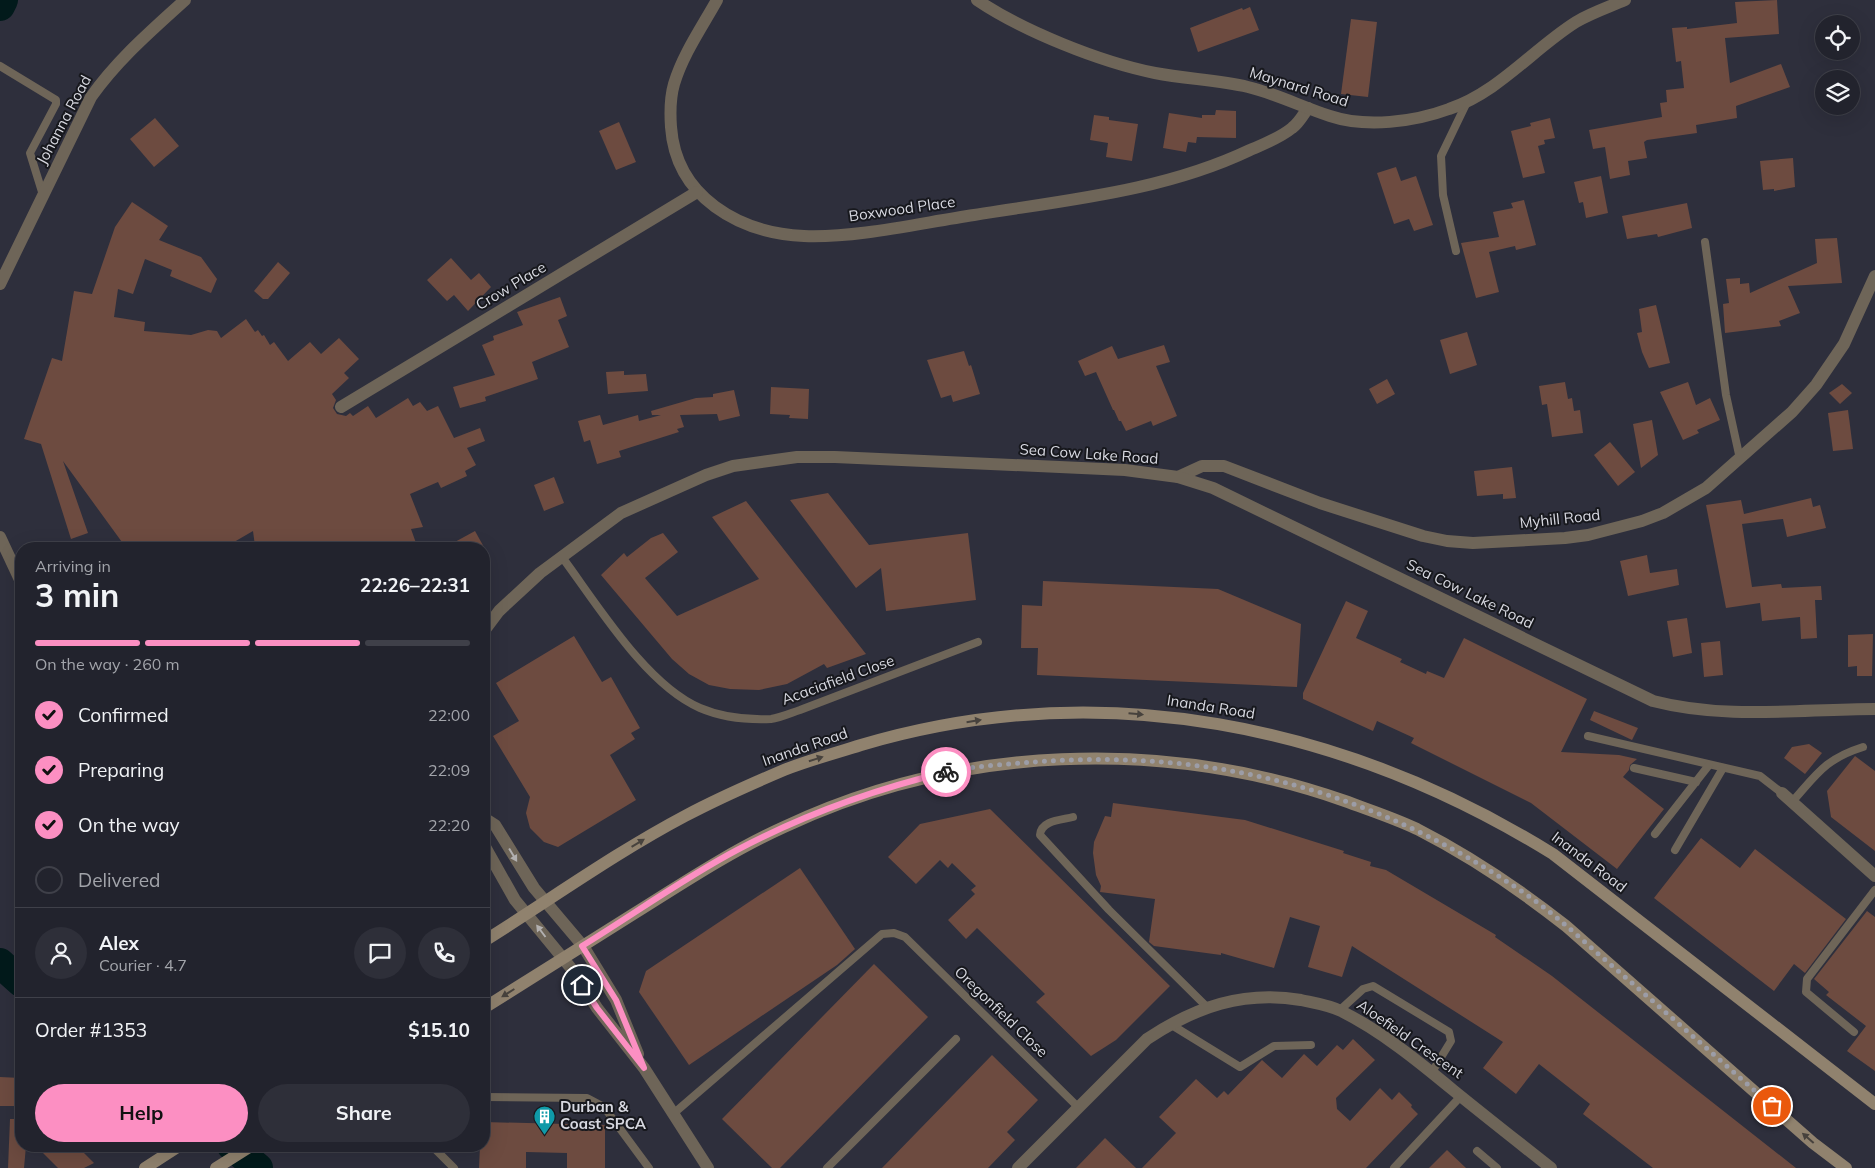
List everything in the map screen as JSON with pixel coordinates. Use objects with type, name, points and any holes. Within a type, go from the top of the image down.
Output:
[{"type":"main road","name":"Inanda Road","points":[[490,937],[640,842],[701,808],[787,768],[889,737],[996,717],[1070,713],[1121,713],[1186,718],[1247,728],[1314,745],[1380,767],[1447,795],[1503,823],[1553,854],[1875,1104]]},
{"type":"main road","points":[[490,1004],[736,851],[785,826],[886,787],[950,771],[1067,759],[1121,758],[1184,763],[1246,773],[1306,788],[1414,828],[1475,861],[1529,897],[1566,926],[1813,1143],[1846,1168]]},
{"type":"main road","points":[[145,1168],[170,1152]]},
{"type":"main road","points":[[216,1168],[241,1152]]},
{"type":"street","name":"Johanna Road","points":[[43,197],[92,97],[107,74],[131,48],[185,0]]},
{"type":"street","name":"Boxwood Place","points":[[717,0],[682,64],[674,86],[670,112],[672,138],[678,161],[697,192],[709,204],[727,216],[775,232],[804,236],[874,230],[1094,196],[1178,177],[1234,158],[1275,138],[1292,128],[1308,108]]},
{"type":"street","name":"Maynard Road","points":[[977,0],[1000,15],[1105,60],[1155,73],[1247,87],[1279,96],[1332,117],[1368,121],[1404,120],[1450,109],[1482,93],[1577,22],[1613,3],[1624,0]]},
{"type":"street","name":"Crow Place","points":[[341,407],[697,192]]},
{"type":"street","points":[[0,284],[43,197]]},
{"type":"street","name":"Myhill Road","points":[[1178,477],[1202,466],[1224,466],[1320,503],[1423,536],[1472,542],[1565,538],[1642,521],[1706,488],[1792,412],[1816,385],[1844,344],[1875,276]]},
{"type":"street","name":"Sea Cow Lake Road","points":[[490,623],[505,604],[540,573],[621,513],[706,474],[733,466],[797,457],[835,457],[1125,470],[1178,477],[1242,501],[1653,701],[1678,707],[1732,713],[1875,709]]},
{"type":"street","points":[[0,537],[15,569]]},
{"type":"street","points":[[1782,793],[1875,876]]},
{"type":"street","points":[[490,822],[495,825],[534,888],[582,946],[616,1000],[644,1068]]},
{"type":"street","points":[[490,856],[514,900],[528,914],[575,973],[597,1008],[644,1068],[708,1168]]},
{"type":"street","name":"Aloefield Crescent","points":[[1018,1168],[1147,1039],[1170,1024],[1207,1007],[1232,1000],[1262,997],[1318,1003],[1340,1010],[1368,1027],[1432,1072],[1551,1168]]},
{"type":"lane","points":[[0,66],[55,98],[56,104],[30,153],[43,197]]},
{"type":"lane","points":[[1456,251],[1443,196],[1441,156],[1468,100]]},
{"type":"lane","points":[[1705,242],[1726,395],[1740,459]]},
{"type":"lane","name":"Acaciafield Close","points":[[562,557],[645,668],[671,690],[700,708],[740,718],[773,719],[978,642]]},
{"type":"lane","points":[[1588,736],[1760,776],[1782,793]]},
{"type":"lane","points":[[1792,802],[1831,760],[1842,753],[1862,747]]},
{"type":"lane","points":[[1655,834],[1709,765]]},
{"type":"lane","points":[[1634,768],[1696,782]]},
{"type":"lane","points":[[1675,850],[1723,768]]},
{"type":"lane","points":[[1073,817],[1046,824],[1040,830],[1040,835],[1109,910],[1207,1007]]},
{"type":"lane","points":[[1854,1032],[1806,992],[1806,980],[1875,890]]},
{"type":"lane","name":"Oregonfield Close","points":[[674,1114],[882,934],[894,933],[904,937],[1078,1107]]},
{"type":"lane","points":[[1340,1010],[1363,989],[1373,986],[1449,1032],[1451,1041],[1432,1072]]},
{"type":"lane","points":[[1170,1024],[1240,1067],[1274,1046],[1311,1045]]},
{"type":"lane","points":[[827,1168],[956,1040]]},
{"type":"lane","points":[[1394,1168],[1461,1096]]},
{"type":"lane","points":[[490,1097],[587,1098],[594,1101],[604,1107],[649,1168]]},
{"type":"lane","points":[[1477,1151],[1497,1168]]},
{"type":"lane","points":[[438,1152],[454,1168]]},
{"type":"building","points":[[1777,0],[1779,34],[1725,38],[1730,83],[1781,64],[1790,87],[1736,106],[1737,118],[1696,125],[1697,133],[1647,140],[1644,142],[1647,158],[1628,161],[1630,175],[1610,179],[1605,147],[1593,149],[1589,130],[1662,117],[1660,103],[1667,102],[1666,90],[1684,88],[1681,61],[1676,62],[1672,28],[1687,27],[1687,29],[1737,23],[1735,2]]},
{"type":"building","points":[[1250,7],[1259,30],[1198,52],[1190,28],[1242,8],[1243,10]]},
{"type":"building","points":[[1351,19],[1377,22],[1368,97],[1341,94]]},
{"type":"building","points":[[1216,110],[1236,111],[1236,138],[1197,137],[1196,143],[1188,142],[1186,152],[1163,148],[1169,113],[1202,118],[1202,115],[1215,115]]},
{"type":"building","points":[[1094,115],[1109,117],[1109,120],[1138,124],[1132,161],[1106,157],[1108,143],[1090,140]]},
{"type":"building","points":[[155,118],[179,146],[154,167],[130,139]]},
{"type":"building","points":[[1550,118],[1555,138],[1544,140],[1545,144],[1538,146],[1545,173],[1523,178],[1511,131],[1531,126],[1530,123]]},
{"type":"building","points":[[619,122],[636,162],[616,170],[599,131]]},
{"type":"building","points":[[1793,158],[1795,187],[1774,191],[1774,189],[1763,190],[1760,161]]},
{"type":"building","points":[[1396,167],[1401,181],[1416,176],[1433,225],[1414,231],[1409,219],[1394,224],[1377,173]]},
{"type":"building","points":[[1601,176],[1608,213],[1586,218],[1583,202],[1579,203],[1574,182]]},
{"type":"building","points":[[1524,200],[1536,245],[1516,250],[1515,246],[1489,252],[1499,292],[1476,298],[1461,243],[1499,237],[1493,212],[1513,208],[1511,203]]},
{"type":"building","points":[[132,202],[168,226],[159,240],[201,257],[217,279],[211,293],[170,276],[172,270],[145,259],[133,294],[118,289],[114,317],[145,322],[144,331],[191,335],[208,330],[217,331],[221,338],[246,319],[255,332],[258,330],[262,336],[264,335],[270,345],[274,342],[288,361],[310,342],[321,354],[339,338],[359,359],[344,373],[349,378],[332,394],[336,400],[333,408],[337,414],[346,416],[350,413],[353,416],[368,406],[376,418],[408,398],[413,406],[420,402],[427,411],[438,406],[454,438],[480,428],[485,441],[467,448],[476,465],[465,471],[467,476],[441,488],[438,482],[410,494],[423,527],[411,529],[416,542],[254,542],[253,531],[234,542],[122,542],[63,461],[88,533],[71,539],[41,444],[24,439],[52,358],[62,361],[74,291],[92,294],[115,227]]},
{"type":"building","points":[[1687,203],[1692,228],[1658,237],[1657,234],[1627,239],[1622,216]]},
{"type":"building","points":[[1837,238],[1842,283],[1788,286],[1800,313],[1779,321],[1781,326],[1725,333],[1723,304],[1729,303],[1726,279],[1740,278],[1740,284],[1749,283],[1750,293],[1817,263],[1815,239]]},
{"type":"building","points":[[451,258],[471,280],[479,273],[491,287],[468,311],[454,295],[447,301],[427,280]]},
{"type":"building","points":[[278,262],[290,273],[268,299],[263,299],[254,291]]},
{"type":"building","points":[[560,297],[567,316],[558,320],[569,347],[532,362],[538,379],[485,397],[486,401],[460,408],[453,387],[495,375],[482,345],[494,340],[493,336],[523,325],[517,312]]},
{"type":"building","points":[[1656,305],[1670,363],[1649,368],[1637,333],[1642,332],[1639,309]]},
{"type":"building","points":[[1467,332],[1477,365],[1450,374],[1440,340]]},
{"type":"building","points":[[1164,345],[1170,362],[1156,366],[1177,416],[1153,426],[1151,421],[1126,431],[1113,410],[1096,372],[1085,376],[1078,361],[1112,346],[1118,359]]},
{"type":"building","points":[[964,351],[969,366],[971,365],[980,394],[953,402],[951,395],[941,398],[927,360]]},
{"type":"building","points":[[624,371],[624,375],[646,374],[648,391],[608,394],[606,372]]},
{"type":"building","points":[[1387,379],[1395,394],[1377,404],[1369,389]]},
{"type":"building","points":[[1565,382],[1568,399],[1572,398],[1574,411],[1580,410],[1583,433],[1552,437],[1547,404],[1542,405],[1539,386]]},
{"type":"building","points":[[1688,382],[1696,405],[1710,398],[1720,420],[1697,430],[1699,433],[1683,440],[1660,392]]},
{"type":"building","points":[[1842,384],[1852,393],[1840,404],[1829,393]]},
{"type":"building","points":[[771,387],[809,389],[808,419],[789,418],[790,415],[770,414]]},
{"type":"building","points":[[734,390],[740,416],[719,421],[717,414],[680,415],[684,427],[677,429],[679,432],[619,451],[621,457],[597,464],[590,440],[584,442],[578,421],[600,415],[603,425],[638,415],[639,421],[661,415],[652,415],[651,411],[696,398],[713,397],[713,394]]},
{"type":"building","points":[[1848,410],[1853,449],[1833,451],[1828,413]]},
{"type":"building","points":[[1652,420],[1658,455],[1641,468],[1633,424]]},
{"type":"building","points":[[1610,442],[1635,472],[1618,486],[1594,455]]},
{"type":"building","points":[[1512,467],[1516,498],[1503,499],[1503,494],[1477,496],[1474,471]]},
{"type":"building","points":[[554,477],[564,503],[544,511],[534,485]]},
{"type":"building","points":[[828,493],[869,545],[968,533],[976,600],[886,611],[881,568],[856,588],[790,500]]},
{"type":"building","points":[[1811,498],[1813,507],[1820,505],[1826,528],[1787,537],[1783,519],[1742,524],[1752,587],[1781,584],[1782,588],[1821,586],[1822,600],[1815,600],[1817,638],[1801,639],[1800,617],[1762,621],[1760,603],[1726,608],[1706,505],[1741,500],[1744,514]]},
{"type":"building","points":[[746,501],[866,654],[827,668],[824,664],[787,684],[759,690],[730,689],[709,685],[689,674],[672,659],[601,575],[624,553],[627,557],[651,538],[663,533],[678,552],[645,578],[677,616],[759,579],[712,517]]},
{"type":"building","points":[[475,531],[481,542],[455,542]]},
{"type":"building","points":[[1647,555],[1650,573],[1677,569],[1679,585],[1628,596],[1620,561]]},
{"type":"building","points":[[1043,581],[1218,589],[1301,624],[1297,687],[1037,675],[1038,648],[1021,648],[1022,605],[1042,606]]},
{"type":"building","points":[[1346,601],[1368,611],[1356,638],[1402,659],[1400,662],[1426,674],[1427,671],[1444,678],[1464,638],[1587,699],[1561,752],[1619,755],[1637,759],[1630,765],[1629,770],[1623,777],[1664,809],[1617,869],[1531,803],[1411,743],[1414,738],[1377,721],[1373,731],[1303,699],[1303,693]]},
{"type":"building","points":[[1687,618],[1692,653],[1673,657],[1667,621]]},
{"type":"building","points":[[1873,634],[1872,676],[1857,676],[1857,666],[1848,667],[1848,635]]},
{"type":"building","points":[[574,636],[602,682],[611,677],[640,728],[631,733],[635,739],[610,755],[636,800],[558,847],[544,842],[530,828],[526,813],[530,797],[493,736],[519,721],[496,683]]},
{"type":"building","points":[[1720,641],[1723,675],[1704,677],[1701,643]]},
{"type":"building","points":[[1594,711],[1638,728],[1632,740],[1590,720]]},
{"type":"building","points":[[1809,744],[1822,753],[1805,774],[1784,758],[1792,747]]},
{"type":"building","points":[[1855,756],[1875,771],[1875,851],[1831,817],[1827,791]]},
{"type":"building","points":[[1113,803],[1245,820],[1344,851],[1343,853],[1371,862],[1370,866],[1386,870],[1496,935],[1495,937],[1552,976],[1796,1168],[1653,1168],[1583,1114],[1590,1104],[1539,1064],[1516,1094],[1483,1068],[1503,1042],[1352,946],[1342,977],[1308,967],[1320,926],[1290,917],[1274,968],[1221,953],[1221,955],[1154,946],[1149,942],[1155,899],[1100,892],[1101,886],[1096,875],[1093,853],[1094,842],[1105,816],[1111,817]]},
{"type":"building","points":[[990,809],[1170,986],[1116,1040],[1091,1056],[1036,1002],[1045,994],[977,928],[966,939],[948,920],[975,894],[971,890],[976,886],[952,863],[948,868],[940,860],[916,884],[888,857],[920,824]]},
{"type":"building","points":[[1701,838],[1740,868],[1755,849],[1846,919],[1805,973],[1794,964],[1774,991],[1654,898]]},
{"type":"building","points":[[800,868],[855,949],[837,965],[689,1065],[639,992],[646,971]]},
{"type":"building","points":[[1867,911],[1875,917],[1875,1071],[1847,1051],[1866,1026],[1826,995],[1829,992],[1814,979]]},
{"type":"building","points":[[874,964],[928,1017],[780,1168],[772,1168],[722,1119]]},
{"type":"building","points":[[1353,1039],[1375,1060],[1336,1098],[1337,1109],[1350,1121],[1380,1088],[1392,1100],[1399,1092],[1418,1114],[1366,1168],[1142,1168],[1176,1133],[1159,1117],[1196,1079],[1217,1098],[1224,1091],[1228,1095],[1262,1060],[1282,1078],[1304,1054],[1317,1066],[1337,1045],[1343,1050]]},
{"type":"building","points":[[992,1055],[1038,1100],[1007,1132],[1015,1140],[988,1168],[882,1168]]},
{"type":"building","points":[[0,1077],[15,1078],[15,1106],[0,1106]]},
{"type":"building","points":[[10,1119],[15,1119],[15,1152],[25,1152],[24,1168],[8,1168]]},
{"type":"building","name":"Durban & Coast SPCA","points":[[490,1122],[605,1125],[605,1168],[567,1168],[567,1153],[526,1152],[526,1168],[479,1168],[480,1152],[490,1152]]},
{"type":"building","points":[[1105,1138],[1136,1168],[1076,1168]]},
{"type":"building","points":[[1447,1150],[1466,1168],[1429,1168]]},
{"type":"building","points":[[42,1152],[83,1152],[94,1163],[84,1168],[58,1168]]},
{"type":"waterway","points":[[0,6],[3,0]]},
{"type":"waterway","points":[[0,963],[15,977]]},
{"type":"waterway","points":[[239,1152],[258,1168]]},
{"type":"way so far","points":[[946,772],[1004,764],[1067,759],[1121,758],[1184,763],[1246,773],[1306,788],[1414,828],[1475,861],[1529,897],[1566,926],[1772,1106]]},
{"type":"place","name":"Durban & Coast SPCA","points":[[544,1135]]},
{"type":"route","points":[[582,985],[597,1008],[644,1068],[616,1000],[582,946],[736,851],[785,826],[886,787],[946,772]]}]
